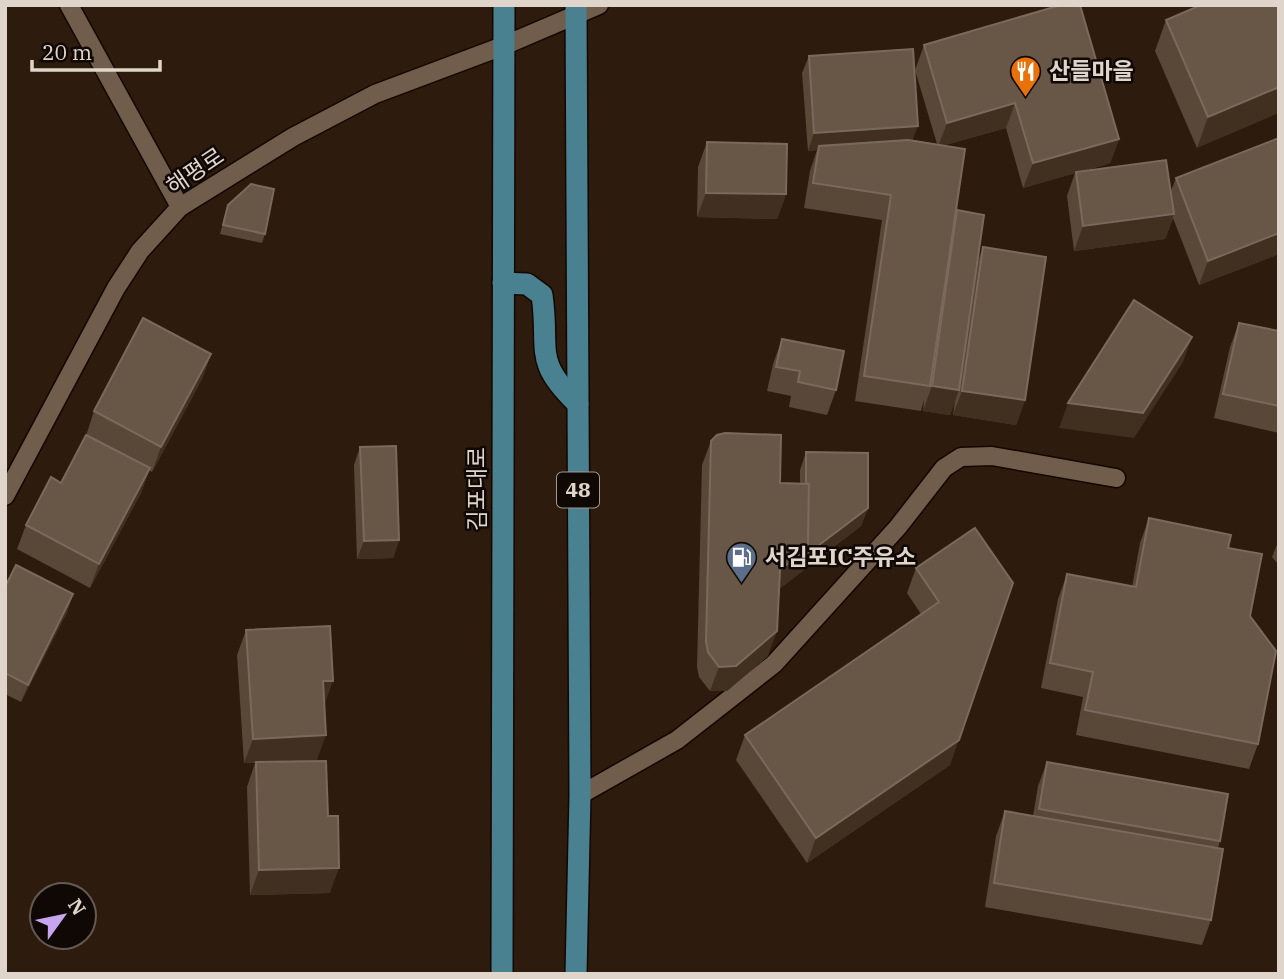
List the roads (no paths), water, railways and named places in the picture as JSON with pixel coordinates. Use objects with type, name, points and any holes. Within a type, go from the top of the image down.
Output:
[{"type":"main road","name":"김포대로","points":[[502,974],[504,5]]},
{"type":"main road","name":"48","points":[[575,11],[580,795],[576,974]]},
{"type":"main road","points":[[503,283],[527,284],[542,295],[546,361],[550,374],[578,404]]},
{"type":"lane","points":[[69,5],[180,207]]},
{"type":"lane","name":"해평로","points":[[5,496],[116,288],[140,251],[180,207],[293,137],[375,94],[503,46],[575,11],[599,5]]},
{"type":"lane","points":[[580,795],[677,740],[774,664],[880,548],[944,468],[961,457],[992,456],[1116,478]]},
{"type":"place","name":"산들마을","points":[[1026,98]]},
{"type":"place","name":"서김포IC주유소","points":[[742,584]]}]
